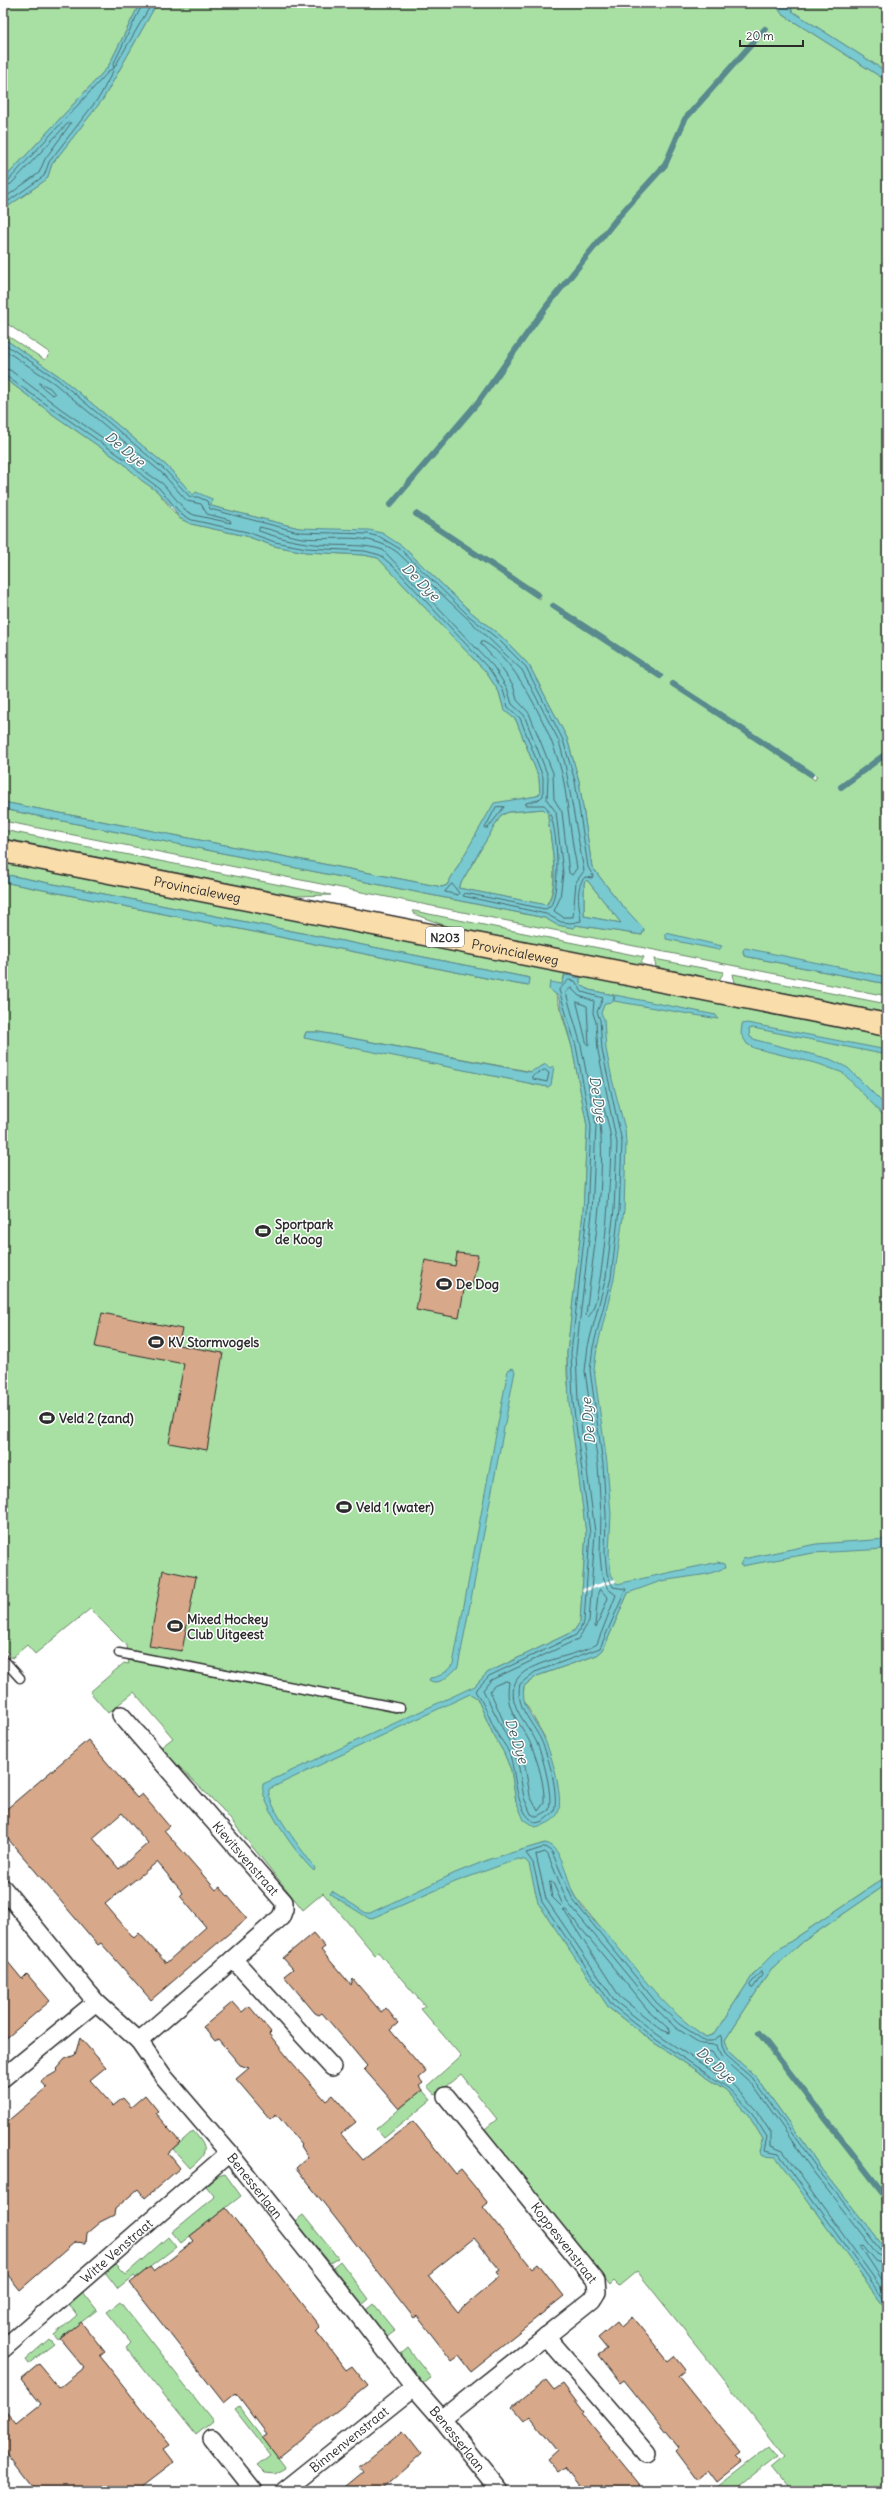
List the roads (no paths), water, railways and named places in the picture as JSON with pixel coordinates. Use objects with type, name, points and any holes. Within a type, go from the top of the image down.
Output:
[{"type":"main road","name":"Provincialeweg","points":[[3,851],[887,1025]]},
{"type":"street","name":"Kievitsvenstraat","points":[[121,1715],[284,1902],[284,1909],[281,1916],[139,2042]]},
{"type":"street","name":"Benesserlaan","points":[[3,1888],[96,2002],[139,2042],[164,2076],[229,2153],[356,2312],[414,2388],[442,2418],[500,2491]]},
{"type":"street","points":[[233,1959],[332,2067]]},
{"type":"street","points":[[3,2078],[96,2002]]},
{"type":"street","name":"Koppesvenstraat","points":[[442,2418],[592,2300],[597,2292],[596,2281],[446,2096]]},
{"type":"street","name":"Witte Venstraat","points":[[3,2349],[229,2153]]},
{"type":"street","points":[[546,2336],[647,2453]]},
{"type":"street","name":"Binnenvenstraat","points":[[284,2491],[414,2388]]},
{"type":"street","points":[[212,2438],[254,2491]]},
{"type":"lane","points":[[120,1653],[400,1708]]},
{"type":"lane","points":[[3,1659],[20,1678]]},
{"type":"water","points":[[140,3],[157,3],[103,99],[52,164],[47,179],[3,210],[3,180],[108,67]]},
{"type":"water","points":[[782,3],[790,3],[792,11],[887,72],[887,81],[782,14],[778,8]]},
{"type":"water","name":"De Dye","points":[[3,338],[59,376],[168,467],[193,495],[196,492],[212,499],[211,506],[299,528],[369,530],[382,533],[402,546],[472,613],[502,637],[529,665],[567,738],[579,781],[592,867],[620,903],[644,929],[642,935],[575,925],[574,928],[557,925],[545,918],[3,809],[3,802],[442,887],[447,885],[494,803],[537,796],[540,793],[539,778],[516,720],[504,710],[499,692],[486,672],[378,558],[364,555],[306,552],[274,546],[246,536],[191,524],[179,518],[174,509],[157,491],[141,480],[123,463],[55,416],[3,377]],"holes":[[[543,809],[548,814],[554,860],[554,885],[547,905],[458,888],[501,815],[509,812]],[[587,880],[621,923],[584,916],[584,883]]]},
{"type":"water","points":[[3,874],[530,978],[529,986],[3,882]]},
{"type":"water","points":[[666,933],[722,946],[719,950],[666,939]]},
{"type":"water","points":[[745,948],[887,977],[887,984],[744,956],[743,950]]},
{"type":"water","name":"De Dye","points":[[565,975],[580,978],[580,984],[589,990],[614,995],[613,1002],[605,1003],[601,1013],[604,1019],[606,1049],[612,1079],[625,1129],[624,1210],[614,1279],[597,1348],[594,1370],[607,1463],[611,1514],[609,1554],[611,1574],[617,1584],[718,1562],[724,1564],[725,1568],[708,1574],[661,1581],[628,1593],[603,1650],[597,1655],[537,1676],[524,1686],[523,1694],[526,1707],[541,1731],[556,1775],[559,1806],[558,1813],[551,1821],[535,1827],[524,1820],[516,1801],[511,1770],[504,1753],[493,1734],[477,1698],[470,1694],[269,1789],[269,1796],[279,1817],[315,1868],[314,1871],[290,1843],[273,1816],[263,1792],[263,1784],[475,1686],[487,1673],[574,1631],[580,1622],[586,1533],[569,1402],[567,1353],[583,1213],[587,1126],[572,1047],[558,996],[549,989],[550,982],[562,984]]},
{"type":"water","points":[[615,995],[716,1015],[718,1019],[614,1001]]},
{"type":"water","points":[[747,1023],[887,1050],[887,1055],[753,1028],[749,1029],[750,1037],[756,1040],[830,1059],[848,1068],[885,1105],[887,1119],[843,1073],[819,1064],[754,1048],[747,1044],[741,1034],[742,1024]]},
{"type":"water","points":[[306,1032],[319,1032],[530,1072],[546,1064],[549,1068],[554,1066],[551,1085],[548,1087],[304,1038]]},
{"type":"water","points":[[513,1368],[515,1371],[458,1667],[445,1679],[433,1682],[429,1680],[430,1678],[443,1674],[453,1664],[508,1370]]},
{"type":"water","points":[[887,1539],[887,1549],[813,1553],[742,1566],[740,1565],[743,1559],[816,1544]]},
{"type":"water","name":"De Dye","points":[[545,1843],[552,1846],[557,1852],[564,1866],[575,1897],[587,1913],[666,2004],[691,2027],[706,2037],[714,2034],[755,1972],[775,1952],[887,1876],[887,1884],[804,1941],[770,1971],[725,2040],[729,2052],[757,2078],[819,2165],[887,2251],[887,2311],[776,2157],[762,2156],[759,2152],[763,2139],[749,2116],[726,2090],[653,2042],[609,2008],[538,1903],[529,1864],[525,1860],[518,1859],[455,1882],[370,1919],[330,1894],[332,1891],[366,1913],[370,1913],[455,1873],[490,1859]]},
{"type":"waterway","points":[[390,505],[479,401],[546,307],[619,216],[665,165],[685,119],[765,29]]},
{"type":"waterway","points":[[416,514],[537,595]]},
{"type":"waterway","points":[[553,606],[660,676]]},
{"type":"waterway","points":[[673,684],[811,774]]},
{"type":"waterway","points":[[841,787],[887,753]]},
{"type":"waterway","points":[[759,2033],[887,2198]]},
{"type":"place","name":"Sportpark de Koog","points":[[263,1231]]},
{"type":"place","name":"De Dog","points":[[444,1284]]},
{"type":"place","name":"KV Stormvogels","points":[[156,1342]]},
{"type":"place","name":"Veld 2 (zand)","points":[[47,1418]]},
{"type":"place","name":"Veld 1 (water)","points":[[344,1507]]},
{"type":"place","name":"Mixed Hockey Club Uitgeest","points":[[175,1626]]}]
